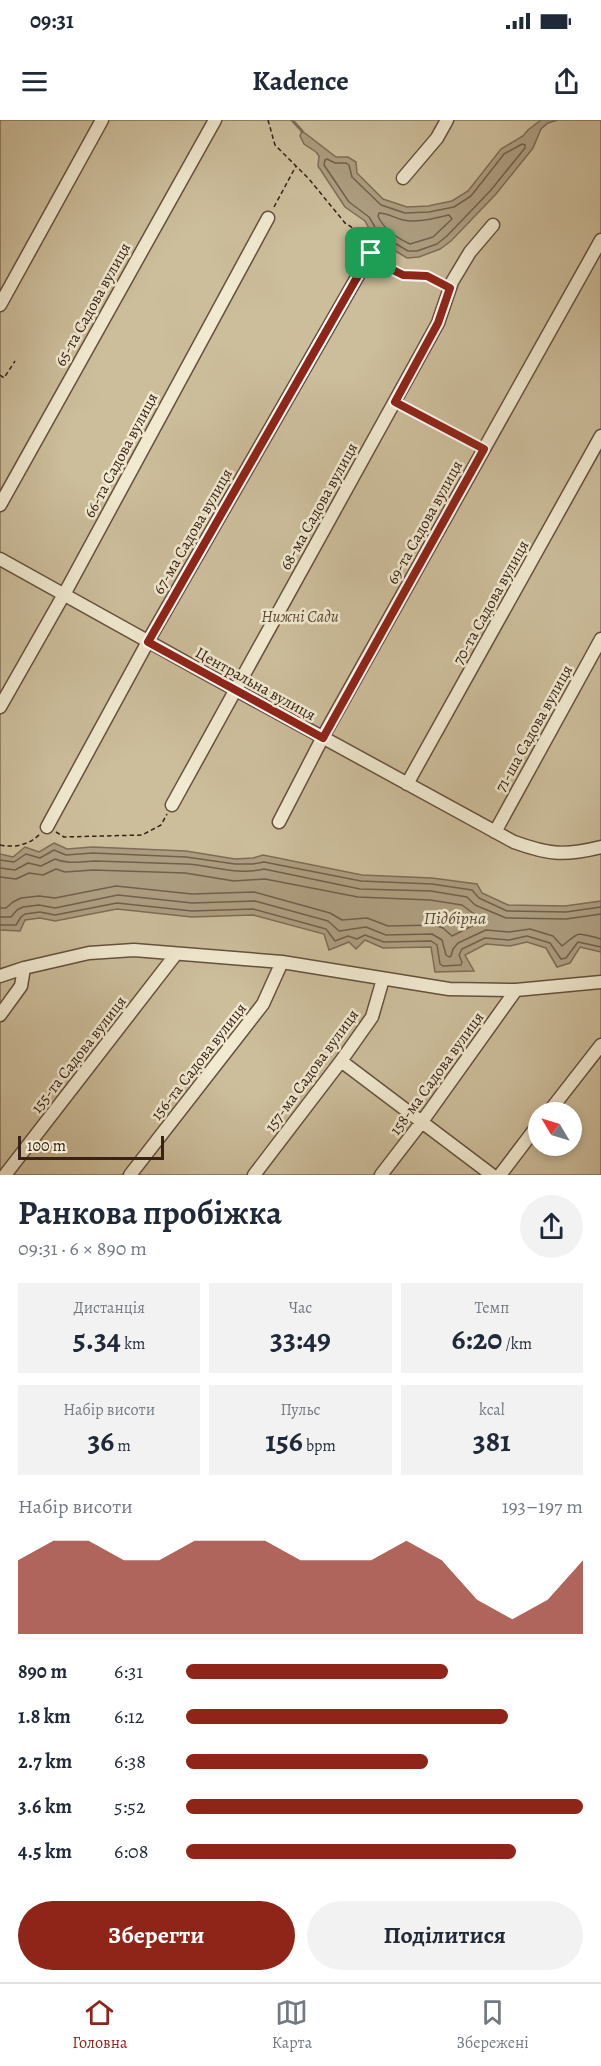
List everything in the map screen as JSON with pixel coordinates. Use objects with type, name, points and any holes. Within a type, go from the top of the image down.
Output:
[{"type":"street","points":[[0,305],[102,120]]},
{"type":"street","name":"65-та Садова вулиця","points":[[0,505],[215,120]]},
{"type":"street","points":[[403,178],[437,138],[447,120]]},
{"type":"street","name":"66-та Садова вулиця","points":[[0,707],[64,594],[268,218]]},
{"type":"street","name":"68-ма Садова вулиця","points":[[172,805],[438,323],[450,288],[470,252],[493,225]]},
{"type":"street","name":"69-та Садова вулиця","points":[[279,822],[323,738],[601,240]]},
{"type":"street","name":"67-ма Садова вулиця","points":[[47,827],[148,642],[371,253]]},
{"type":"street","name":"70-та Садова вулиця","points":[[407,784],[601,436]]},
{"type":"street","name":"Центральна вулиця","points":[[0,559],[495,832],[536,850],[557,854],[576,853],[600,845]]},
{"type":"street","name":"71-ша Садова вулиця","points":[[495,832],[601,639]]},
{"type":"street","points":[[0,976],[24,968],[89,954],[134,950],[282,962],[449,988],[516,990],[601,982]]},
{"type":"street","name":"155-та Садова вулиця","points":[[5,1175],[176,954]]},
{"type":"street","name":"156-та Садова вулиця","points":[[130,1175],[263,1004],[282,962]]},
{"type":"street","points":[[0,1015],[21,986],[24,968]]},
{"type":"street","name":"157-ма Садова вулиця","points":[[254,1175],[341,1062],[372,1017],[383,979]]},
{"type":"street","name":"158-ма Садова вулиця","points":[[381,1175],[516,990]]},
{"type":"street","points":[[557,1102],[601,1045]]},
{"type":"street","points":[[341,1062],[492,1175]]},
{"type":"street","points":[[500,1175],[528,1138]]},
{"type":"path","points":[[268,120],[275,145],[345,223],[359,232],[379,263],[403,275],[427,276],[450,288]]},
{"type":"path","points":[[268,218],[296,166]]},
{"type":"path","points":[[0,375],[4,378],[15,361]]},
{"type":"path","points":[[395,402],[484,449]]},
{"type":"path","points":[[0,845],[14,848],[35,839],[47,827],[64,837],[142,835],[161,825],[172,805]]},
{"type":"green space","name":"Нижні Сади","points":[[0,120],[601,120],[601,1175],[0,1175]]},
{"type":"water","points":[[541,120],[558,120],[548,123],[541,129],[533,148],[496,194],[451,241],[440,249],[419,257],[407,258],[384,244],[370,230],[365,221],[345,207],[318,166],[319,156],[304,144],[300,136],[302,131],[336,157],[348,157],[356,162],[357,173],[383,199],[407,207],[428,206],[452,201],[468,191],[501,149],[523,136]]},
{"type":"water","name":"Підбірна","points":[[54,843],[67,849],[92,847],[186,851],[235,859],[263,855],[362,875],[432,878],[477,884],[482,893],[508,905],[565,906],[601,901],[601,952],[580,947],[570,963],[557,967],[546,948],[527,942],[510,946],[486,944],[465,955],[474,971],[435,972],[431,947],[383,948],[365,940],[356,949],[349,942],[329,950],[324,934],[253,915],[192,917],[117,909],[55,921],[40,918],[25,920],[20,931],[0,930],[0,854],[13,857],[25,847],[39,852]]},
{"type":"waterway","points":[[292,120],[302,131]]},
{"type":"route","points":[[371,253],[379,263],[403,275],[427,276],[450,288],[438,323],[395,402],[484,449],[323,738],[148,642],[371,253]]}]
